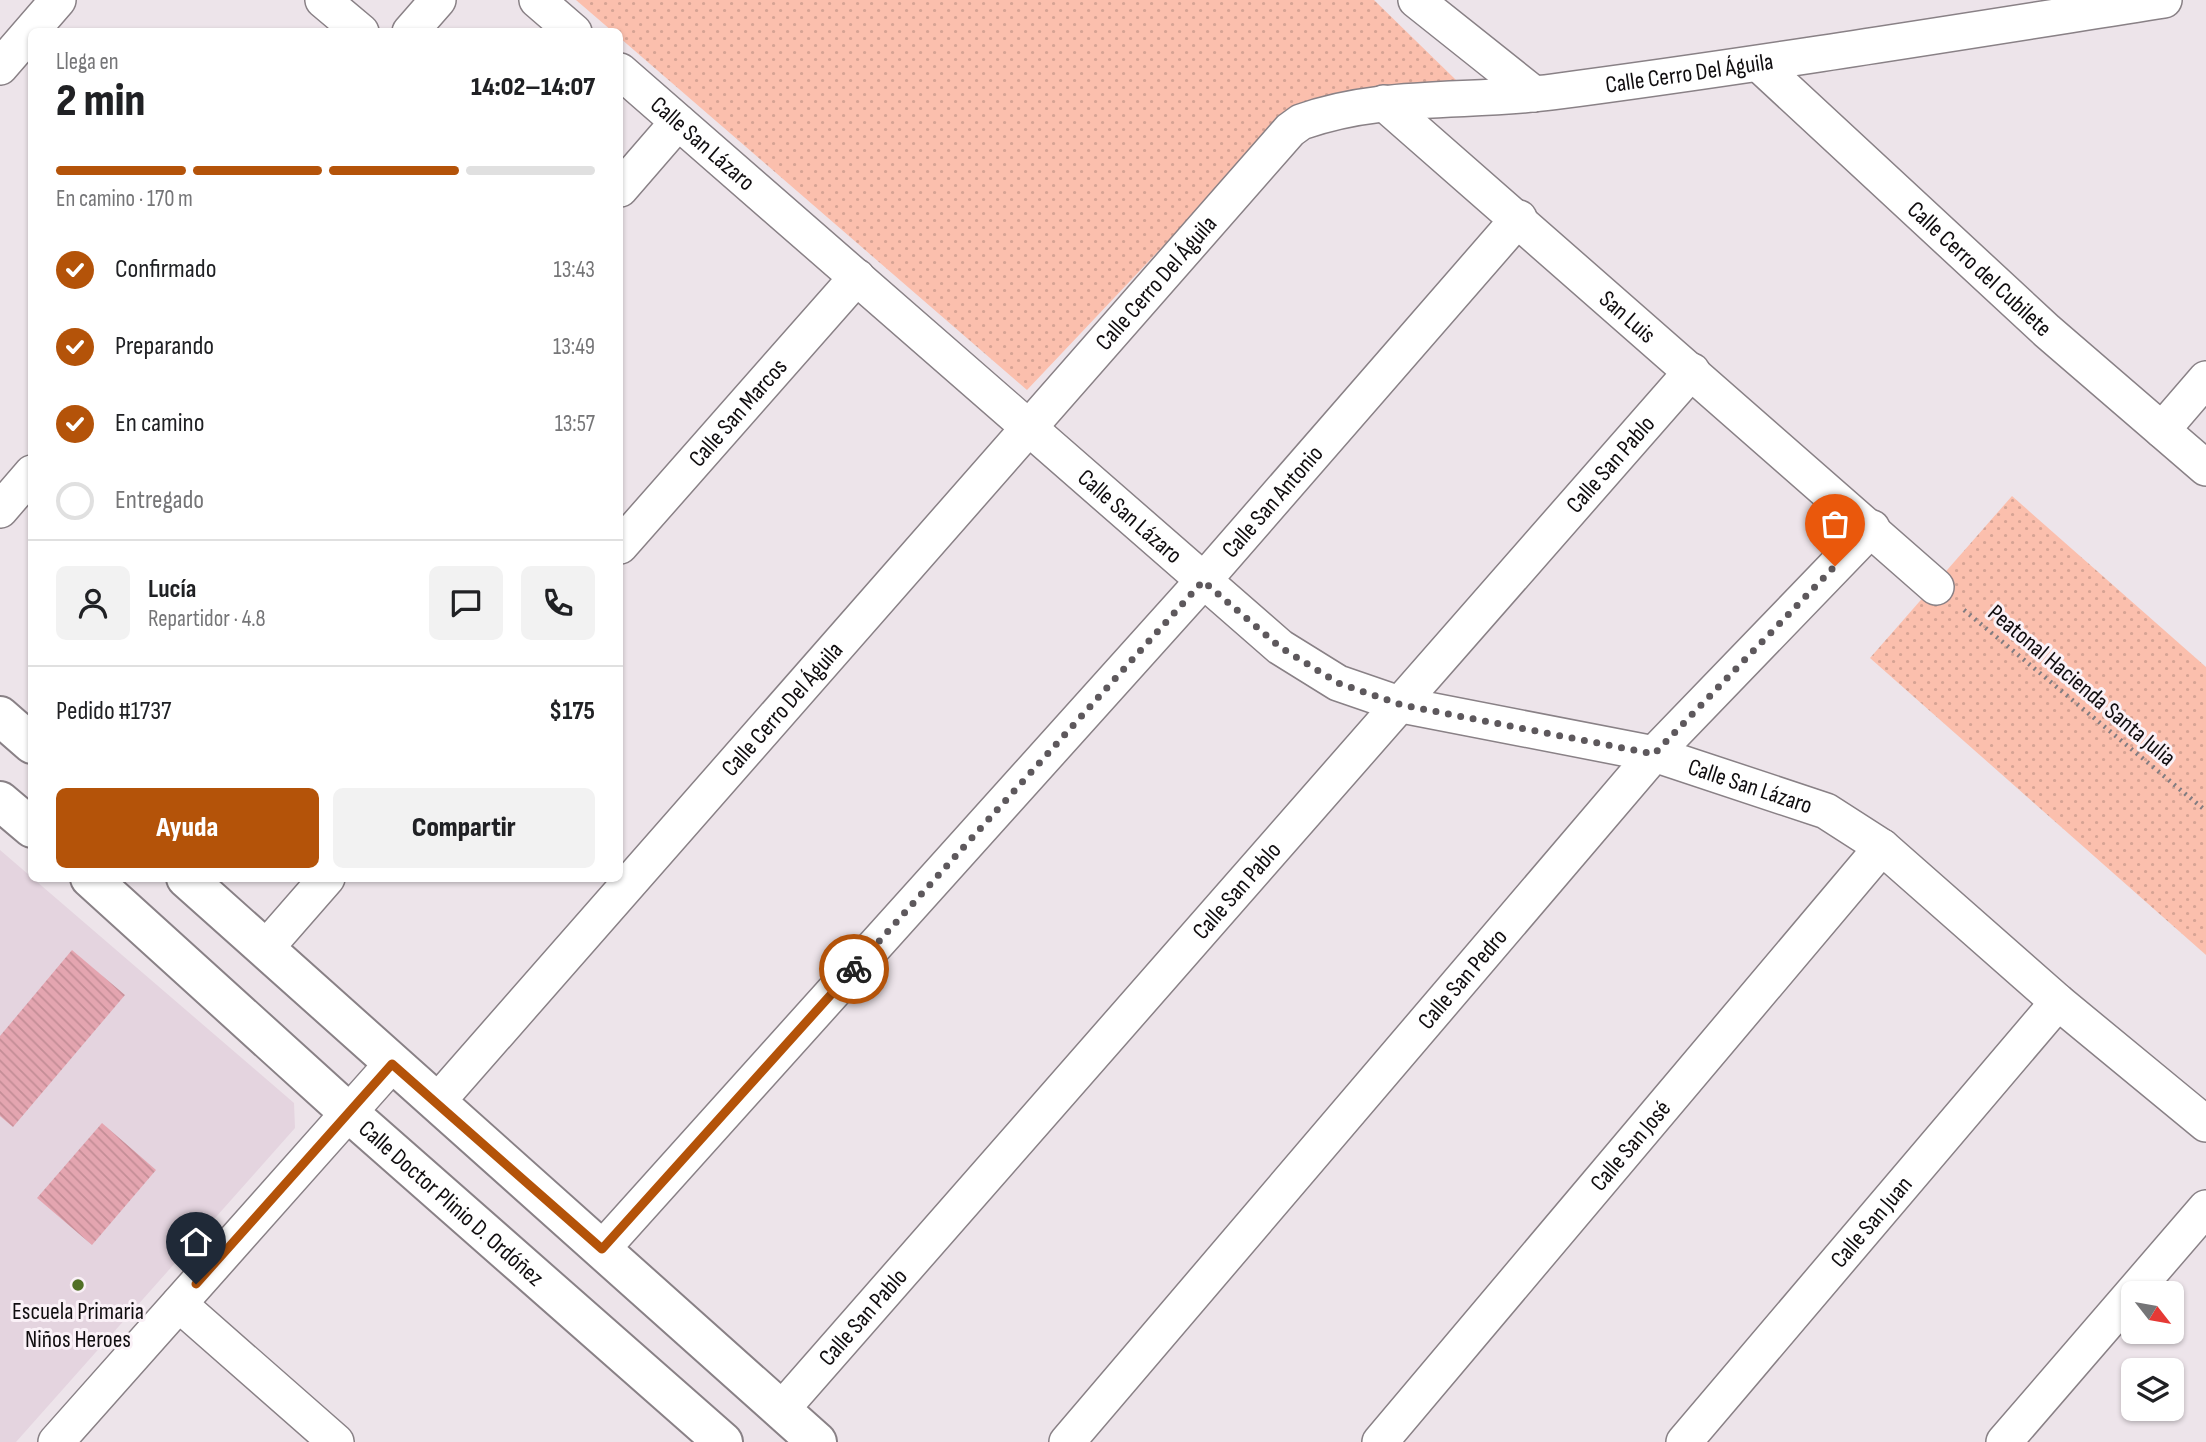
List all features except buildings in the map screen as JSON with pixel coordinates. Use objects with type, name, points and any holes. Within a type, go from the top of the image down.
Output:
[{"type":"street","points":[[34,28],[58,0]]},
{"type":"street","points":[[323,0],[355,28]]},
{"type":"street","points":[[414,28],[438,0]]},
{"type":"street","points":[[537,0],[569,28]]},
{"type":"street","points":[[1416,0],[1534,94]]},
{"type":"street","name":"Calle Cerro Del Águila","points":[[437,1102],[1290,130],[1319,116],[1384,103],[1534,94],[1759,64],[2164,0]]},
{"type":"street","points":[[0,67],[28,35]]},
{"type":"street","name":"Calle Cerro del Cubilete","points":[[1759,64],[2047,331],[2206,468]]},
{"type":"street","name":"Calle San Lázaro","points":[[623,74],[1203,581],[1291,654],[1338,683],[1402,705],[1654,754],[1826,811],[1882,847],[2058,1002],[2206,1124]]},
{"type":"street","name":"San Luis","points":[[1384,103],[1519,218],[1936,587]]},
{"type":"street","points":[[623,186],[678,122]]},
{"type":"street","name":"Calle San Antonio","points":[[602,1249],[1203,581],[1519,218]]},
{"type":"street","name":"Calle San Marcos","points":[[623,543],[857,277]]},
{"type":"street","name":"Calle San Pablo","points":[[781,1410],[1402,705],[1692,371]]},
{"type":"street","points":[[2162,430],[2206,379]]},
{"type":"street","points":[[0,510],[28,478]]},
{"type":"street","name":"Calle San Pedro","points":[[1067,1442],[1654,754],[1872,528]]},
{"type":"street","points":[[0,716],[28,740]]},
{"type":"street","points":[[0,801],[28,825]]},
{"type":"street","name":"Calle San José","points":[[1380,1442],[1882,847]]},
{"type":"street","name":"Calle Doctor Plinio D. Ordóñez","points":[[94,882],[348,1112],[723,1442]]},
{"type":"street","points":[[191,882],[817,1442]]},
{"type":"street","points":[[265,948],[323,882]]},
{"type":"street","name":"Calle San Juan","points":[[1684,1442],[2058,1002]]},
{"type":"street","points":[[57,1442],[392,1064]]},
{"type":"street","points":[[2004,1442],[2206,1208]]},
{"type":"street","points":[[179,1304],[336,1442]]},
{"type":"path","name":"Peatonal Hacienda Santa Julia","points":[[1936,587],[2206,811]]},
{"type":"shaded area","points":[[576,0],[1374,0],[1456,80],[1289,113],[1027,390],[623,41],[623,28],[609,28]]},
{"type":"shaded area","points":[[2012,496],[2206,667],[2206,955],[1870,658]]},
{"type":"shaded area","name":"Escuela Primaria Niños Heroes","points":[[0,850],[28,874],[28,882],[37,882],[294,1103],[295,1128],[16,1442],[0,1442]]},
{"type":"way so far","points":[[854,969],[1203,581],[1280,647],[1338,683],[1402,705],[1654,754],[1835,566]]},
{"type":"place","name":"Escuela Primaria Niños Heroes","points":[[78,1285]]},
{"type":"route","points":[[196,1284],[392,1064],[602,1249],[854,969]]}]
